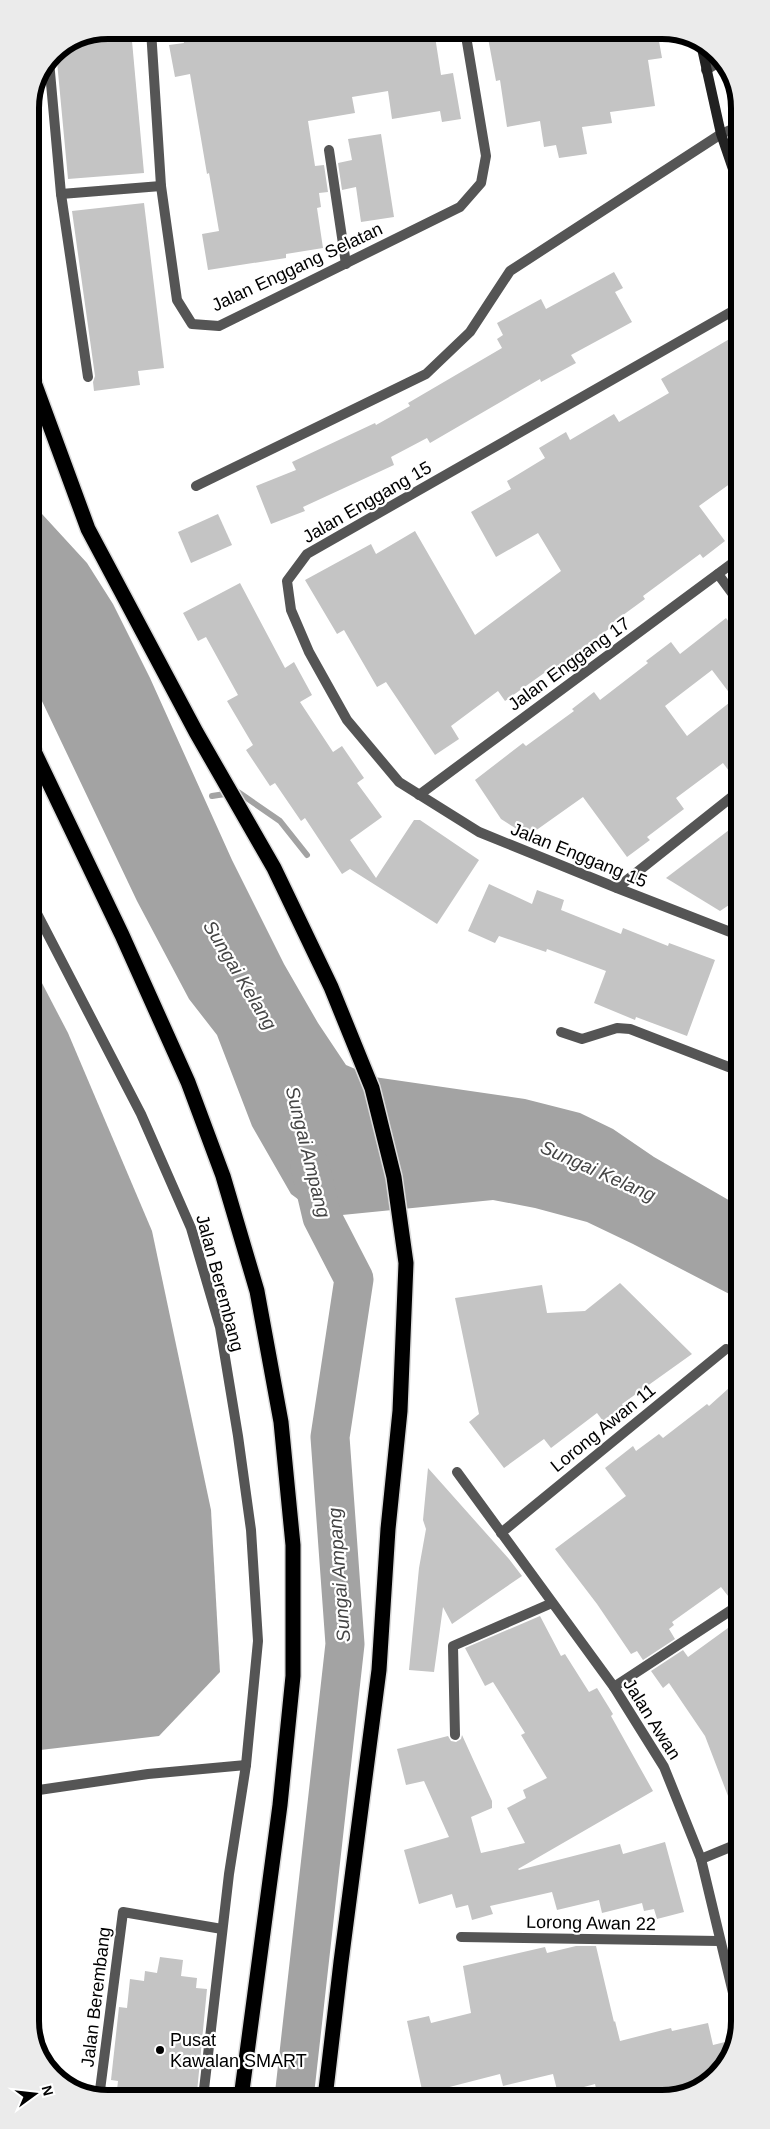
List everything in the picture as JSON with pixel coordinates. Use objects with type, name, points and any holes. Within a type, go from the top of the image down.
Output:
[{"type":"highway","points":[[39,398],[88,530],[196,732],[274,868],[331,987],[372,1088],[394,1177],[406,1263],[400,1411],[388,1529],[379,1670],[326,2090]]},
{"type":"highway","points":[[39,762],[122,935],[194,1099],[223,1176],[256,1291],[280,1422],[293,1545],[293,1676],[280,1805],[242,2090]]},
{"type":"main road","points":[[703,52],[721,134],[731,162]]},
{"type":"street","name":"Jalan Enggang Selatan","points":[[152,39],[161,186],[177,300],[192,324],[219,326],[460,207],[481,183],[486,156],[466,39]]},
{"type":"street","points":[[706,70],[716,64]]},
{"type":"street","points":[[50,70],[60,194],[88,377]]},
{"type":"street","points":[[196,486],[426,374],[470,332],[510,271],[721,134],[731,130]]},
{"type":"street","points":[[329,150],[346,264]]},
{"type":"street","points":[[60,194],[161,186]]},
{"type":"street","name":"Jalan Enggang 15","points":[[731,312],[307,554],[287,580],[292,610],[308,652],[348,720],[400,782],[479,832],[731,932]]},
{"type":"street","name":"Jalan Enggang 17","points":[[419,795],[731,564]]},
{"type":"street","points":[[718,574],[731,592]]},
{"type":"street","points":[[617,888],[731,798]]},
{"type":"street","name":"Jalan Berembang","points":[[39,917],[141,1114],[191,1228],[220,1327],[238,1436],[251,1530],[258,1641],[246,1765],[222,1929],[204,2090]]},
{"type":"street","points":[[561,1032],[582,1039],[617,1028],[630,1029],[731,1068]]},
{"type":"street","name":"Lorong Awan 11","points":[[501,1533],[726,1349]]},
{"type":"street","name":"Jalan Awan","points":[[457,1472],[614,1687],[664,1767],[701,1859],[731,1986]]},
{"type":"street","points":[[455,1735],[453,1646],[552,1602]]},
{"type":"street","points":[[614,1687],[731,1610]]},
{"type":"street","points":[[39,1790],[148,1774],[246,1765]]},
{"type":"street","points":[[701,1859],[731,1847]]},
{"type":"street","name":"Jalan Berembang","points":[[100,2090],[123,1912],[222,1929]]},
{"type":"street","name":"Lorong Awan 22","points":[[461,1937],[720,1941]]},
{"type":"water","name":"Sungai Kelang","points":[[39,511],[87,563],[113,604],[150,678],[232,860],[284,964],[318,1023],[346,1065],[374,1077],[525,1099],[580,1113],[613,1129],[654,1157],[731,1201],[731,1295],[587,1222],[535,1208],[493,1200],[322,1217],[291,1194],[252,1126],[217,1035],[189,999],[137,901],[39,695]]},
{"type":"water","points":[[39,977],[68,1033],[152,1231],[211,1510],[220,1672],[159,1736],[39,1750]]},
{"type":"building","points":[[132,39],[144,173],[68,179],[57,61],[70,50],[94,40]]},
{"type":"building","points":[[183,39],[435,39],[441,75],[453,73],[461,119],[442,122],[440,111],[392,119],[388,91],[352,97],[355,113],[308,121],[315,166],[324,165],[328,192],[319,193],[321,207],[317,208],[323,248],[286,254],[286,258],[208,270],[202,234],[219,231],[209,173],[207,174],[190,74],[175,77],[169,45],[184,43]]},
{"type":"building","points":[[488,39],[659,39],[662,58],[648,60],[655,106],[610,112],[612,123],[582,127],[587,154],[559,158],[556,145],[544,147],[540,121],[507,127],[500,80],[496,81]]},
{"type":"building","points":[[381,134],[394,217],[361,222],[356,187],[342,190],[338,163],[352,160],[348,139]]},
{"type":"building","points":[[144,203],[164,368],[138,371],[140,385],[94,391],[93,382],[95,376],[72,211]]},
{"type":"building","points":[[614,272],[623,288],[615,292],[632,322],[571,355],[576,363],[541,382],[540,379],[430,443],[427,438],[391,457],[394,465],[303,507],[305,511],[271,524],[256,486],[296,470],[292,462],[375,423],[376,425],[410,406],[408,403],[502,348],[497,339],[503,335],[497,323],[541,299],[546,309]]},
{"type":"building","points":[[731,338],[731,483],[699,506],[725,541],[703,558],[700,554],[643,596],[645,599],[608,626],[610,628],[549,674],[547,671],[505,701],[498,691],[451,726],[459,739],[435,755],[386,682],[377,687],[344,630],[337,634],[305,580],[371,544],[376,554],[415,531],[475,635],[561,571],[538,533],[496,557],[471,512],[511,489],[507,481],[545,458],[539,448],[566,432],[570,440],[614,414],[619,422],[669,393],[661,379]]},
{"type":"building","points":[[218,514],[232,545],[191,563],[178,532]]},
{"type":"building","points":[[240,583],[285,668],[294,662],[312,695],[300,702],[333,752],[342,746],[364,778],[357,783],[382,817],[350,840],[376,878],[414,820],[420,820],[479,860],[437,924],[350,869],[342,874],[305,818],[301,821],[275,783],[270,786],[246,750],[253,745],[227,701],[238,695],[206,637],[198,641],[183,613]]},
{"type":"building","points":[[726,618],[731,625],[731,695],[712,670],[665,706],[687,736],[731,701],[731,774],[723,763],[676,798],[684,809],[647,837],[650,840],[627,857],[583,797],[528,836],[501,819],[475,780],[523,743],[526,746],[574,711],[572,709],[594,692],[600,700],[648,663],[646,661],[671,642],[680,654]]},
{"type":"building","points":[[729,830],[731,833],[731,904],[720,911],[666,878]]},
{"type":"building","points":[[489,884],[532,904],[537,890],[564,900],[561,910],[621,934],[623,928],[668,946],[669,943],[715,960],[687,1036],[636,1017],[635,1020],[594,1003],[606,971],[547,949],[546,952],[499,936],[495,943],[468,931]]},
{"type":"building","points":[[620,1283],[692,1354],[622,1404],[623,1406],[603,1421],[597,1413],[551,1448],[544,1439],[504,1468],[469,1422],[479,1414],[455,1298],[542,1285],[547,1313],[585,1311]]},
{"type":"building","points":[[731,1386],[731,1600],[721,1587],[672,1622],[674,1625],[669,1629],[675,1639],[643,1660],[637,1651],[631,1654],[597,1604],[555,1549],[626,1496],[605,1468],[633,1446],[636,1451],[659,1434],[663,1438],[707,1404],[709,1406]]},
{"type":"building","points":[[428,1468],[522,1576],[452,1624],[443,1607],[434,1672],[409,1670],[419,1568],[426,1529],[423,1520]]},
{"type":"building","points":[[540,1616],[561,1656],[565,1654],[589,1692],[597,1688],[613,1714],[611,1716],[653,1791],[518,1869],[620,1844],[623,1854],[665,1842],[684,1912],[657,1919],[654,1909],[644,1911],[642,1903],[602,1913],[599,1900],[557,1910],[552,1892],[490,1906],[493,1914],[472,1920],[468,1905],[456,1908],[452,1894],[419,1904],[404,1850],[449,1837],[424,1781],[406,1785],[397,1749],[448,1736],[451,1741],[456,1742],[461,1739],[462,1735],[492,1801],[492,1808],[471,1817],[481,1853],[525,1843],[507,1808],[526,1798],[523,1790],[547,1778],[521,1735],[525,1733],[493,1682],[485,1686],[465,1648]]},
{"type":"building","points":[[731,1626],[731,1804],[705,1736],[669,1683],[663,1688],[651,1671],[683,1650],[688,1657]]},
{"type":"building","points":[[576,1946],[596,1946],[620,2041],[671,2028],[672,2031],[708,2023],[713,2045],[725,2042],[726,2047],[724,2052],[717,2063],[700,2079],[689,2085],[671,2090],[596,2090],[595,2084],[573,2090],[557,2090],[553,2074],[503,2086],[500,2074],[438,2090],[422,2090],[407,2021],[429,2016],[431,2023],[471,2013],[463,1966],[545,1947],[547,1953]]},
{"type":"building","name":"Pusat Kawalan SMART","points":[[160,1957],[183,1960],[181,1976],[197,1978],[196,1988],[207,1989],[197,2090],[117,2090],[118,2081],[111,2080],[119,2007],[127,2008],[130,1979],[144,1981],[145,1971],[157,1973]]},
{"type":"waterway","points":[[212,796],[238,792],[280,821],[307,855]]},
{"type":"waterway","name":"Sungai Ampang","points":[[295,2090],[345,1644],[330,1437],[354,1279],[322,1217],[310,1166]]},
{"type":"place","name":"Pusat Kawalan SMART","points":[[160,2050]]}]
